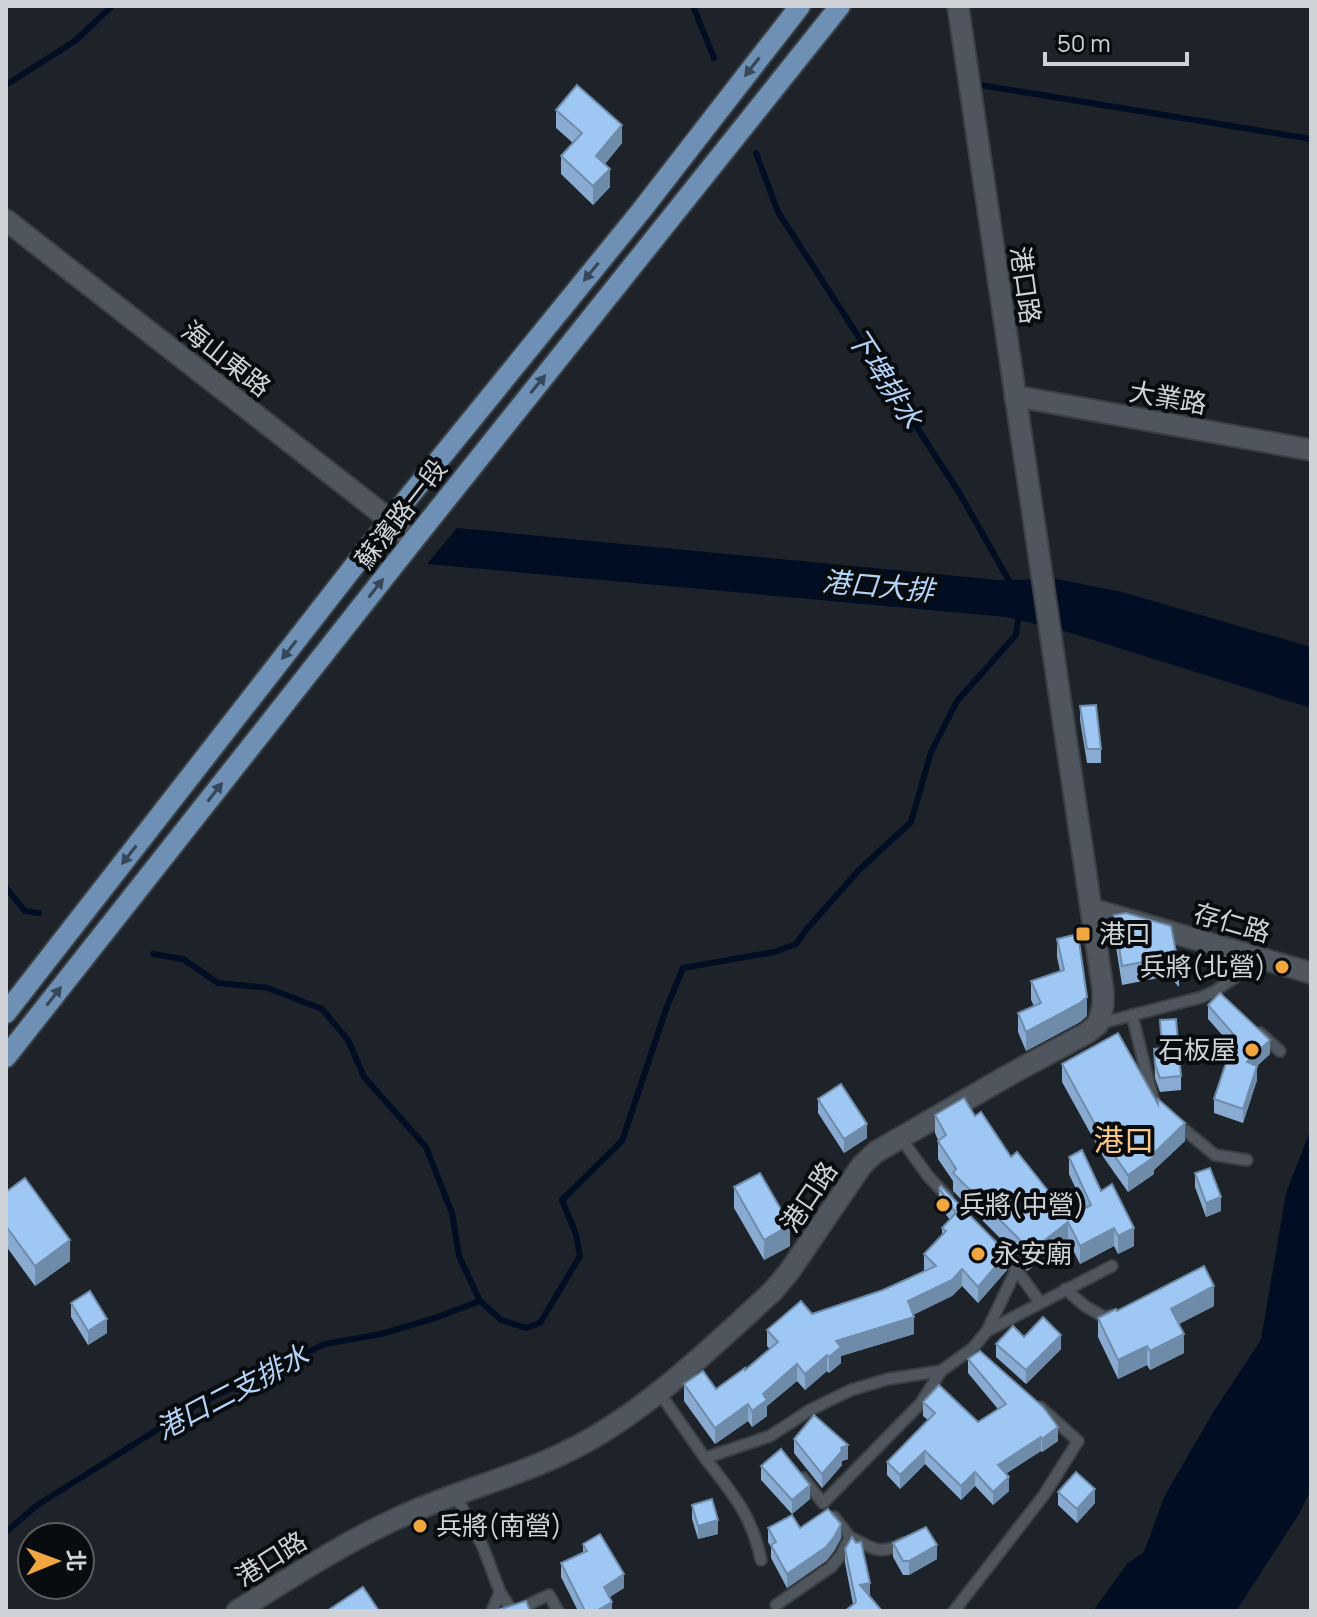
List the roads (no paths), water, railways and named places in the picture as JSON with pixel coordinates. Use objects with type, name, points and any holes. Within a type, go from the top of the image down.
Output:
[{"type":"main road","name":"蘇濱路一段","points":[[6,1013],[390,520],[641,211],[800,6]]},
{"type":"main road","name":"蘇濱路一段","points":[[6,1057],[840,6]]},
{"type":"main road","points":[[641,211],[664,227]]},
{"type":"street","name":"港口路","points":[[958,6],[1092,909]]},
{"type":"street","name":"海山東路","points":[[6,220],[413,541]]},
{"type":"street","name":"大業路","points":[[1015,396],[1311,450]]},
{"type":"street","name":"存仁路","points":[[1092,909],[1253,963],[1311,973]]},
{"type":"street","points":[[1092,909],[1103,990],[1098,1024]]},
{"type":"street","name":"港口路","points":[[237,1611],[335,1550],[405,1514],[571,1450],[606,1430],[659,1392],[773,1291],[862,1165],[876,1152],[1098,1024]]},
{"type":"lane","points":[[1098,1024],[1215,991],[1253,963]]},
{"type":"lane","points":[[1215,991],[1225,1000]]},
{"type":"lane","points":[[1132,1015],[1151,1094],[1158,1105]]},
{"type":"lane","points":[[1255,1028],[1280,1051]]},
{"type":"lane","points":[[1167,1115],[1215,1155],[1247,1160]]},
{"type":"lane","points":[[900,1137],[928,1176],[957,1207]]},
{"type":"lane","points":[[994,1244],[1013,1263],[1040,1302]]},
{"type":"lane","points":[[987,1331],[1112,1266]]},
{"type":"lane","points":[[823,1503],[921,1403],[941,1371],[973,1348],[987,1331],[1016,1270]]},
{"type":"lane","points":[[1065,1289],[1104,1317],[1121,1313]]},
{"type":"lane","points":[[973,1348],[985,1358]]},
{"type":"lane","points":[[705,1458],[770,1436],[810,1410],[851,1390],[888,1379],[941,1371]]},
{"type":"lane","points":[[659,1392],[741,1503],[757,1540],[761,1560]]},
{"type":"lane","points":[[954,1611],[1044,1495],[1078,1441],[1032,1399]]},
{"type":"lane","points":[[770,1436],[779,1447]]},
{"type":"lane","points":[[796,1470],[850,1537],[876,1551],[895,1548],[910,1540]]},
{"type":"lane","points":[[455,1494],[483,1547],[500,1592],[512,1611],[549,1595],[558,1611]]},
{"type":"lane","points":[[776,1605],[831,1567],[850,1537]]},
{"type":"lane","points":[[492,1611],[500,1592]]},
{"type":"water","name":"港口大排","points":[[457,528],[998,580],[1057,579],[1122,592],[1311,647],[1311,708],[1061,630],[1006,617],[427,564]]},
{"type":"water","points":[[1311,1129],[1311,1489],[1299,1514],[1236,1611],[1093,1611],[1127,1564],[1144,1552],[1165,1495],[1214,1411],[1261,1340],[1286,1193]]},
{"type":"waterway","points":[[6,85],[75,41],[112,6]]},
{"type":"waterway","name":"下埤排水","points":[[693,6],[714,58]]},
{"type":"waterway","points":[[980,85],[1311,139]]},
{"type":"waterway","name":"下埤排水","points":[[756,153],[778,212],[960,494],[1012,586]]},
{"type":"waterway","points":[[153,954],[183,959],[218,983],[268,988],[322,1009],[348,1040],[364,1077],[426,1147],[452,1213],[459,1256],[480,1301],[501,1320],[526,1328],[540,1323],[580,1256],[576,1234],[562,1200],[622,1141],[683,968],[774,952],[796,944],[859,870],[911,822],[931,752],[957,701],[1016,635],[1019,614]]},
{"type":"waterway","points":[[6,888],[25,911],[39,913]]},
{"type":"waterway","name":"港口二支排水","points":[[6,1532],[36,1506],[198,1404],[325,1344],[381,1334],[480,1301]]},
{"type":"place","name":"港口","points":[[1083,934]]},
{"type":"place","name":"兵將(北營)","points":[[1282,967]]},
{"type":"place","name":"石板屋","points":[[1252,1050]]},
{"type":"place","name":"兵將(中營)","points":[[943,1205]]},
{"type":"place","name":"永安廟","points":[[978,1254]]},
{"type":"place","name":"兵將(南營)","points":[[420,1526]]},
{"type":"district","name":"港口","points":[[1124,1141]]}]
